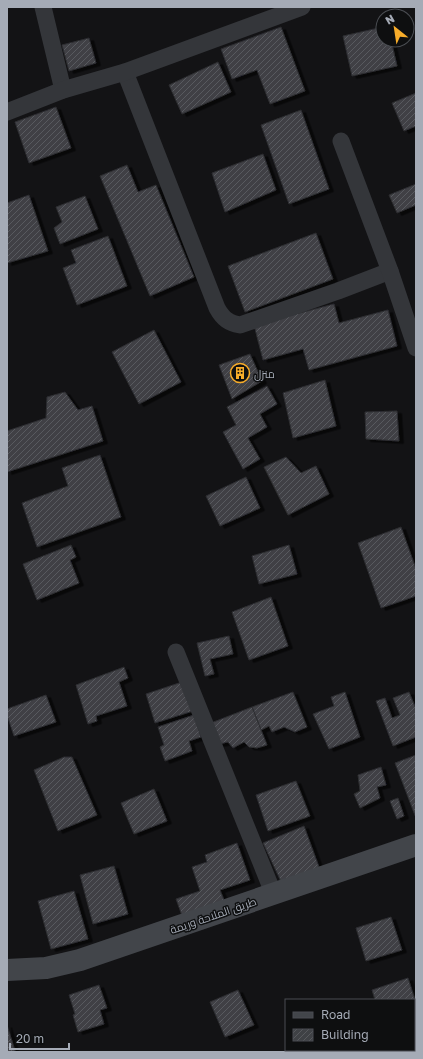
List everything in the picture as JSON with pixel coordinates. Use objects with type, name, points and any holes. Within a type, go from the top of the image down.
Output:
[{"type":"street","points":[[43,7],[63,90]]},
{"type":"street","points":[[7,112],[63,90],[125,72],[302,7]]},
{"type":"street","points":[[125,72],[217,308],[221,316],[227,321],[240,325],[390,271]]},
{"type":"street","points":[[341,141],[390,271],[416,348]]},
{"type":"street","points":[[176,652],[274,895]]},
{"type":"street","name":"طريق الملاحة وريمة","points":[[7,970],[46,968],[80,960],[274,895],[416,845]]},
{"type":"building","points":[[281,27],[305,91],[270,104],[257,70],[232,79],[221,49]]},
{"type":"building","points":[[375,29],[375,48],[393,48],[397,66],[352,76],[343,36]]},
{"type":"building","points":[[89,38],[96,63],[69,71],[62,45]]},
{"type":"building","points":[[218,62],[231,92],[182,114],[169,85]]},
{"type":"building","points":[[416,93],[416,126],[404,131],[392,103]]},
{"type":"building","points":[[56,107],[71,148],[29,163],[15,122]]},
{"type":"building","points":[[301,110],[329,189],[289,204],[261,125]]},
{"type":"building","points":[[263,154],[276,190],[225,212],[212,173]]},
{"type":"building","points":[[127,165],[138,192],[156,185],[194,277],[150,296],[100,176]]},
{"type":"building","points":[[416,184],[416,205],[397,213],[389,195]]},
{"type":"building","points":[[29,195],[48,251],[7,263],[7,203]]},
{"type":"building","points":[[85,196],[98,229],[60,244],[54,228],[62,222],[56,207]]},
{"type":"building","points":[[316,233],[333,279],[245,312],[228,266]]},
{"type":"building","points":[[108,236],[127,286],[77,305],[63,268],[76,263],[71,250]]},
{"type":"building","points":[[334,304],[339,323],[388,310],[397,346],[309,370],[303,349],[263,360],[254,325]]},
{"type":"building","points":[[154,330],[181,382],[139,404],[112,352]]},
{"type":"building","name":"منزل","points":[[250,354],[262,381],[232,399],[219,365]]},
{"type":"building","points":[[325,380],[336,426],[293,438],[283,393]]},
{"type":"building","points":[[267,386],[277,404],[260,414],[267,427],[248,438],[260,459],[243,469],[223,432],[236,425],[227,407]]},
{"type":"building","points":[[65,392],[78,410],[92,406],[103,441],[7,472],[7,431],[46,418],[47,397]]},
{"type":"building","points":[[397,411],[399,441],[366,439],[365,412]]},
{"type":"building","points":[[100,455],[121,517],[37,547],[22,503],[68,486],[62,468]]},
{"type":"building","points":[[286,457],[301,473],[316,466],[329,494],[288,515],[264,467]]},
{"type":"building","points":[[246,477],[260,508],[220,526],[206,496]]},
{"type":"building","points":[[401,527],[416,569],[416,596],[381,608],[358,543]]},
{"type":"building","points":[[71,545],[76,557],[70,560],[79,583],[37,600],[23,564]]},
{"type":"building","points":[[289,545],[297,574],[259,584],[252,556]]},
{"type":"building","points":[[271,597],[288,646],[249,660],[232,612]]},
{"type":"building","points":[[229,636],[233,654],[210,659],[214,674],[205,676],[197,643]]},
{"type":"building","points":[[124,667],[128,678],[119,682],[127,706],[96,716],[97,721],[88,724],[76,685]]},
{"type":"building","points":[[185,681],[193,711],[155,723],[146,694]]},
{"type":"building","points":[[293,692],[307,727],[295,732],[284,727],[272,732],[269,726],[261,730],[252,707]]},
{"type":"building","points":[[345,692],[360,737],[329,749],[313,714],[334,706],[331,697]]},
{"type":"building","points":[[409,692],[416,709],[416,737],[393,746],[376,701],[385,698],[392,718],[400,715],[393,698]]},
{"type":"building","points":[[46,695],[56,722],[14,736],[7,715],[7,709]]},
{"type":"building","points":[[252,707],[267,745],[257,748],[249,747],[244,742],[233,748],[228,742],[219,744],[211,723]]},
{"type":"building","points":[[194,715],[201,737],[189,741],[192,751],[165,761],[160,747],[164,745],[158,727]]},
{"type":"building","points":[[416,755],[416,818],[395,763]]},
{"type":"building","points":[[64,757],[72,757],[97,815],[58,831],[34,770]]},
{"type":"building","points":[[381,767],[386,785],[377,787],[380,798],[360,808],[354,794],[360,791],[358,775]]},
{"type":"building","points":[[296,781],[310,816],[268,831],[256,795]]},
{"type":"building","points":[[154,789],[167,821],[134,834],[121,803]]},
{"type":"building","points":[[398,798],[404,816],[397,819],[390,801]]},
{"type":"building","points":[[304,826],[319,867],[283,886],[263,843]]},
{"type":"building","points":[[237,843],[250,880],[220,890],[226,905],[185,924],[176,899],[200,891],[192,867],[207,862],[205,855]]},
{"type":"building","points":[[114,866],[128,914],[93,924],[80,875]]},
{"type":"building","points":[[74,891],[88,939],[51,949],[38,901]]},
{"type":"building","points":[[391,917],[402,950],[366,961],[356,928]]},
{"type":"building","points":[[408,978],[415,999],[375,999],[372,990]]},
{"type":"building","points":[[99,985],[107,1008],[100,1010],[104,1024],[78,1032],[73,1015],[75,1014],[69,995]]},
{"type":"building","points":[[238,990],[254,1025],[225,1037],[210,1002]]},
{"type":"building","points":[[415,1000],[416,1052],[391,1052],[415,1051]]},
{"type":"building","points":[[7,1025],[15,1051],[12,1052],[7,1052]]},
{"type":"building","points":[[342,1051],[378,1052],[343,1052]]},
{"type":"place","name":"منزل","points":[[240,373]]}]
